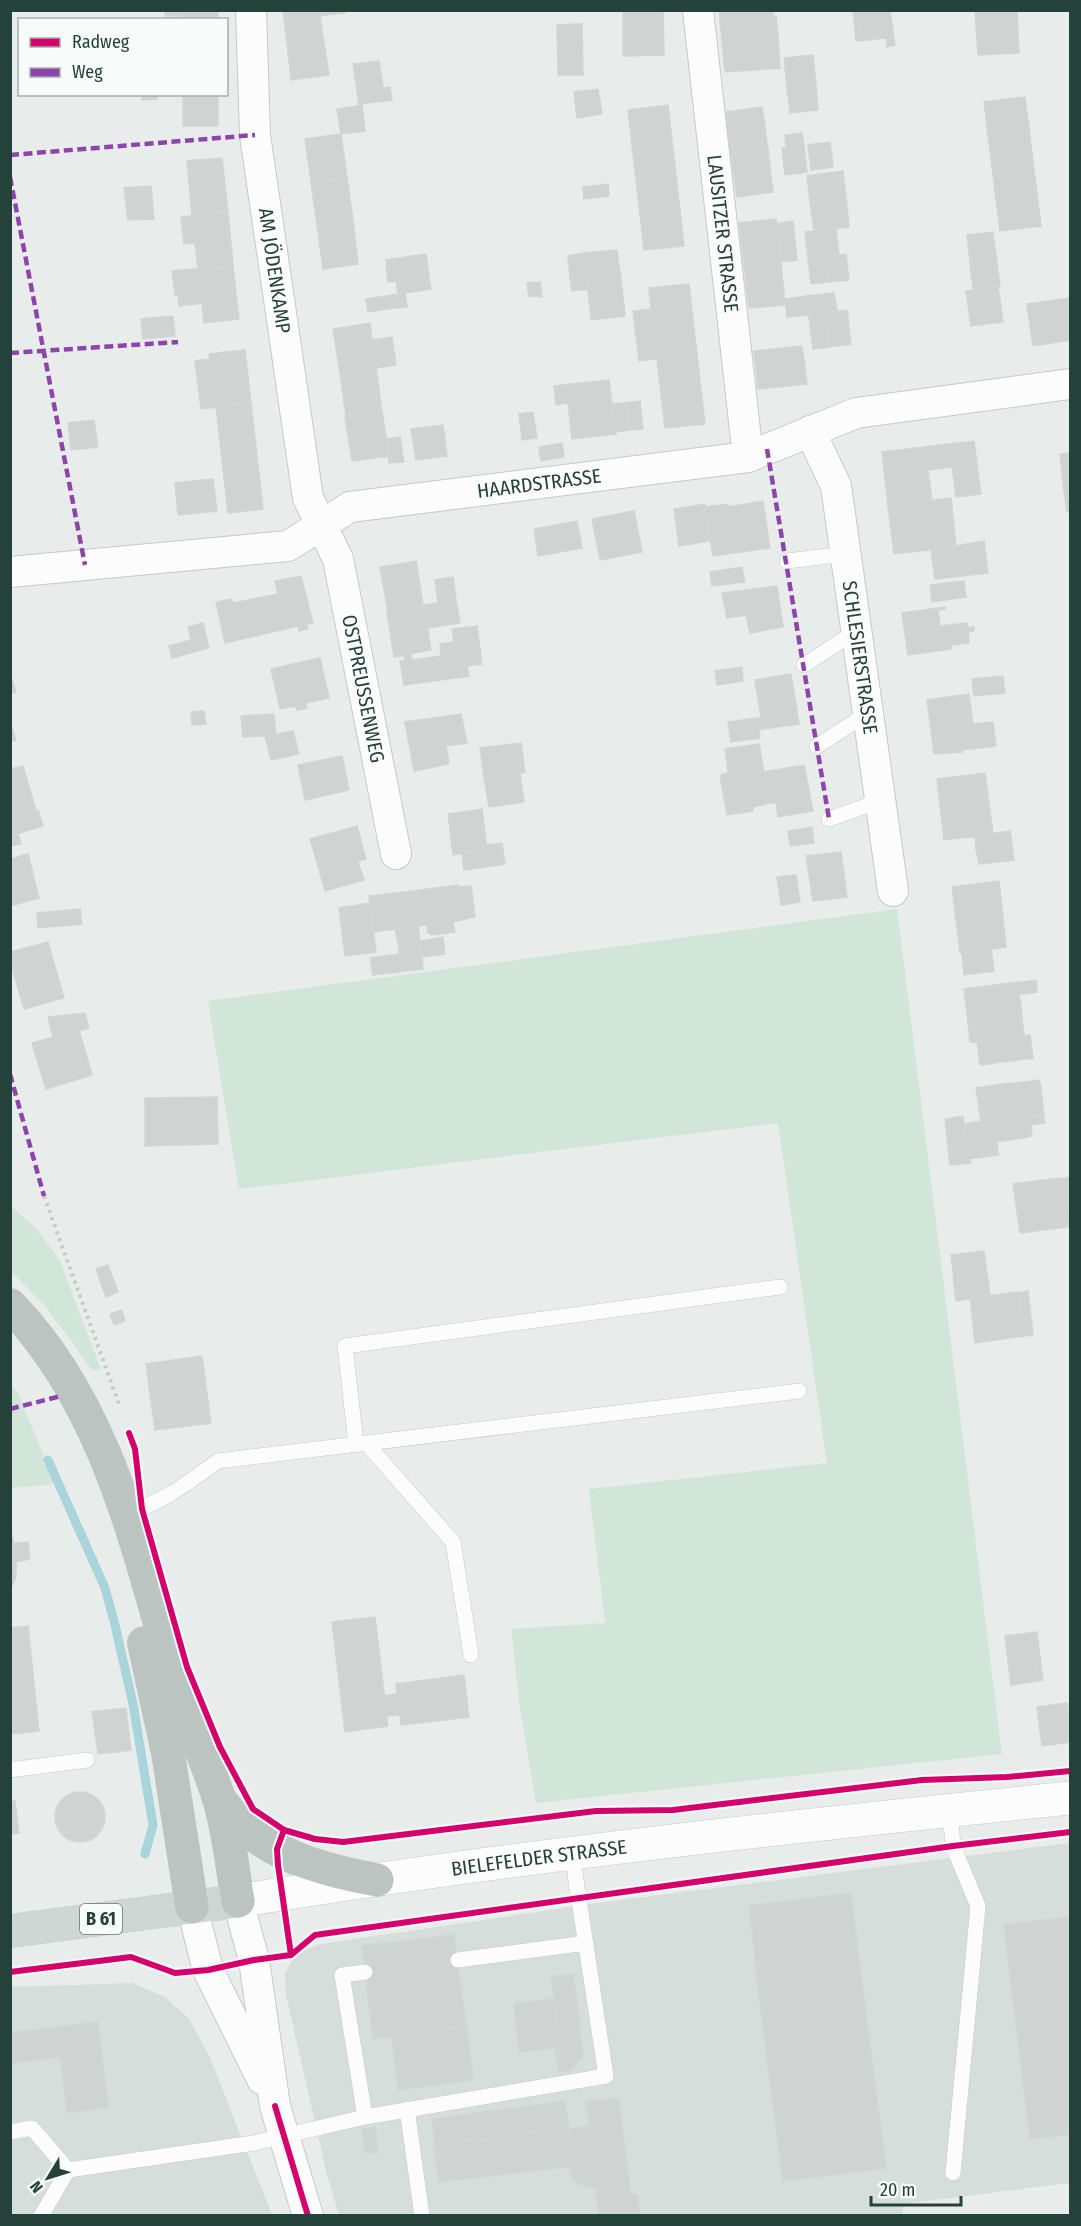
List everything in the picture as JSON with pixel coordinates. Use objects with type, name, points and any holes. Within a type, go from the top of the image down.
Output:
[{"type":"highway","points":[[10,1305],[49,1350],[74,1389],[96,1431],[126,1513],[183,1702],[219,1800],[238,1901]]},
{"type":"highway","points":[[10,1327],[39,1362],[61,1396],[100,1484],[120,1543],[159,1706],[192,1907]]},
{"type":"highway","points":[[219,1800],[244,1827],[277,1849],[343,1874],[377,1880]]},
{"type":"main road","name":"BIELEFELDER STRASSE","points":[[10,1931],[572,1854],[1071,1798]]},
{"type":"street","name":"AM JÖDENKAMP","points":[[251,10],[255,135],[308,498],[322,526]]},
{"type":"street","name":"LAUSITZER STRASSE","points":[[698,10],[748,457]]},
{"type":"street","name":"HAARDSTRASSE","points":[[10,572],[288,546],[350,507],[748,457],[856,413],[1071,384]]},
{"type":"street","name":"SCHLESIERSTRASSE","points":[[810,431],[836,486],[893,891]]},
{"type":"street","name":"OSTPREUSSENWEG","points":[[322,526],[338,559],[396,854]]},
{"type":"street","points":[[238,1901],[254,1960],[275,2106]]},
{"type":"street","points":[[192,1907],[208,1970],[275,2106],[308,2216]]},
{"type":"lane","points":[[787,561],[846,554]]},
{"type":"lane","points":[[804,665],[857,631]]},
{"type":"lane","points":[[817,746],[868,713]]},
{"type":"lane","points":[[830,819],[880,801]]},
{"type":"lane","points":[[471,1655],[453,1542],[361,1444],[345,1346],[780,1287]]},
{"type":"lane","points":[[126,1513],[142,1509],[218,1461],[799,1391]]},
{"type":"lane","points":[[10,1770],[87,1760]]},
{"type":"lane","points":[[950,1810],[953,1846],[978,1906],[953,2172]]},
{"type":"lane","points":[[68,2170],[254,2143],[407,2109],[606,2076],[572,1854]]},
{"type":"lane","points":[[458,1960],[586,1943]]},
{"type":"lane","points":[[365,1972],[342,1975],[365,2117]]},
{"type":"lane","points":[[407,2109],[422,2216]]},
{"type":"lane","points":[[10,2132],[32,2128],[68,2170]]},
{"type":"lane","points":[[41,2216],[68,2170]]},
{"type":"path","points":[[44,1196],[121,1412]]},
{"type":"shaded area","points":[[1070,1843],[1070,2183],[903,2204],[902,2216],[339,2215],[327,2175],[286,1995],[285,1974],[291,1962],[305,1950],[321,1944],[604,1902]]},
{"type":"shaded area","points":[[132,1983],[165,1997],[189,2019],[210,2057],[272,2215],[11,2215],[10,1987]]},
{"type":"green space","points":[[897,909],[1002,1754],[536,1803],[520,1707],[511,1629],[605,1623],[589,1489],[827,1463],[778,1123],[239,1189],[208,1001]]},
{"type":"green space","points":[[11,1206],[37,1229],[60,1261],[101,1369],[92,1370],[46,1307],[11,1271]]},
{"type":"green space","points":[[11,1384],[18,1393],[55,1484],[11,1488]]},
{"type":"building","points":[[165,10],[183,10],[183,16],[165,16]]},
{"type":"building","points":[[183,10],[218,10],[218,18],[183,18]]},
{"type":"building","points":[[283,10],[319,10],[322,29],[286,34]]},
{"type":"building","points":[[319,10],[345,10],[345,13],[320,16]]},
{"type":"building","points":[[623,10],[663,10],[664,55],[623,56]]},
{"type":"building","points":[[720,10],[773,10],[773,17],[720,21]]},
{"type":"building","points":[[853,10],[890,10],[895,45],[887,47],[886,38],[856,41]]},
{"type":"building","points":[[878,10],[880,36],[860,39],[858,12]]},
{"type":"building","points":[[975,10],[1017,10],[1019,53],[978,55]]},
{"type":"building","points":[[776,16],[778,35],[760,36],[758,18]]},
{"type":"building","points":[[758,18],[760,36],[778,35],[780,68],[725,72],[720,21]]},
{"type":"building","points":[[582,24],[583,75],[558,75],[557,25]]},
{"type":"building","points":[[322,30],[329,75],[291,80],[286,34]]},
{"type":"building","points":[[813,55],[816,84],[787,87],[784,58]]},
{"type":"building","points":[[379,61],[383,87],[357,91],[353,64]]},
{"type":"building","points":[[816,84],[818,110],[790,113],[787,87]]},
{"type":"building","points":[[390,87],[392,100],[359,104],[357,91]]},
{"type":"building","points":[[598,89],[602,114],[577,118],[574,92]]},
{"type":"building","points":[[142,96],[157,96],[157,99],[142,100]]},
{"type":"building","points":[[183,96],[218,96],[218,126],[183,126]]},
{"type":"building","points":[[1025,97],[1033,161],[992,167],[984,102]]},
{"type":"building","points":[[362,105],[365,131],[341,134],[337,109]]},
{"type":"building","points":[[668,105],[676,175],[636,180],[628,110]]},
{"type":"building","points":[[762,107],[768,150],[731,155],[726,112]]},
{"type":"building","points":[[802,133],[804,146],[786,148],[785,135]]},
{"type":"building","points":[[341,134],[347,177],[311,182],[305,139]]},
{"type":"building","points":[[830,142],[833,167],[811,170],[808,145]]},
{"type":"building","points":[[804,146],[807,172],[785,175],[782,148]]},
{"type":"building","points":[[768,150],[773,192],[737,197],[731,155]]},
{"type":"building","points":[[222,158],[228,212],[192,215],[187,161]]},
{"type":"building","points":[[1033,161],[1041,226],[1000,231],[992,167]]},
{"type":"building","points":[[843,171],[846,197],[810,202],[807,176]]},
{"type":"building","points":[[676,175],[684,246],[644,250],[636,180]]},
{"type":"building","points":[[347,177],[353,220],[317,225],[311,182]]},
{"type":"building","points":[[608,184],[609,196],[584,199],[583,187]]},
{"type":"building","points":[[151,186],[154,219],[128,220],[124,188]]},
{"type":"building","points":[[846,197],[849,227],[814,231],[810,202]]},
{"type":"building","points":[[228,212],[233,266],[198,269],[195,243],[184,244],[181,217]]},
{"type":"building","points":[[776,219],[781,262],[744,266],[739,223]]},
{"type":"building","points":[[353,220],[358,264],[323,269],[317,225]]},
{"type":"building","points":[[793,221],[797,260],[781,262],[776,224]]},
{"type":"building","points":[[836,228],[839,255],[825,257],[822,230]]},
{"type":"building","points":[[822,230],[825,257],[808,259],[805,232]]},
{"type":"building","points":[[993,232],[1000,286],[973,289],[967,235]]},
{"type":"building","points":[[617,250],[620,272],[586,276],[584,253]]},
{"type":"building","points":[[584,253],[586,276],[570,278],[568,256]]},
{"type":"building","points":[[426,254],[429,276],[388,282],[386,260]]},
{"type":"building","points":[[846,254],[849,280],[828,282],[825,257]]},
{"type":"building","points":[[825,257],[828,282],[811,284],[808,259]]},
{"type":"building","points":[[781,262],[785,305],[749,308],[744,266]]},
{"type":"building","points":[[233,266],[239,319],[204,323],[202,303],[179,306],[172,271]]},
{"type":"building","points":[[620,272],[624,305],[590,308],[586,276]]},
{"type":"building","points":[[586,276],[588,289],[579,290],[577,277]]},
{"type":"building","points":[[429,277],[431,289],[398,294],[396,281]]},
{"type":"building","points":[[577,277],[579,290],[572,291],[570,278]]},
{"type":"building","points":[[540,282],[542,297],[529,296],[527,283]]},
{"type":"building","points":[[689,284],[697,354],[639,361],[633,311],[651,309],[649,288]]},
{"type":"building","points":[[998,286],[1003,322],[986,324],[981,289]]},
{"type":"building","points":[[981,289],[986,324],[971,326],[966,291]]},
{"type":"building","points":[[405,293],[407,307],[394,308],[392,295]]},
{"type":"building","points":[[834,293],[837,311],[809,315],[806,296]]},
{"type":"building","points":[[392,295],[394,308],[368,312],[366,299]]},
{"type":"building","points":[[806,296],[809,315],[787,317],[785,299]]},
{"type":"building","points":[[1070,298],[1070,340],[1033,346],[1027,304]]},
{"type":"building","points":[[624,305],[625,316],[591,320],[590,308]]},
{"type":"building","points":[[847,310],[851,344],[829,347],[824,313]]},
{"type":"building","points":[[824,313],[825,316],[809,318],[809,315]]},
{"type":"building","points":[[173,316],[175,336],[143,339],[141,319]]},
{"type":"building","points":[[825,316],[829,347],[813,349],[809,318]]},
{"type":"building","points":[[370,323],[372,340],[392,337],[396,365],[340,373],[333,329]]},
{"type":"building","points":[[802,346],[807,384],[758,389],[754,351]]},
{"type":"building","points":[[245,350],[251,403],[201,409],[195,361],[210,359],[209,354]]},
{"type":"building","points":[[697,354],[705,424],[665,428],[657,359]]},
{"type":"building","points":[[376,368],[382,411],[346,416],[340,373]]},
{"type":"building","points":[[609,380],[616,434],[572,439],[568,403],[556,405],[554,386]]},
{"type":"building","points":[[640,401],[643,429],[629,430],[626,403]]},
{"type":"building","points":[[251,403],[257,456],[222,460],[216,407]]},
{"type":"building","points":[[626,403],[629,430],[615,432],[612,404]]},
{"type":"building","points":[[382,411],[389,456],[352,461],[345,417]]},
{"type":"building","points":[[533,412],[537,438],[522,440],[519,414]]},
{"type":"building","points":[[94,420],[98,447],[71,450],[68,423]]},
{"type":"building","points":[[443,425],[447,456],[416,460],[411,429]]},
{"type":"building","points":[[400,437],[404,462],[389,463],[387,439]]},
{"type":"building","points":[[974,441],[981,494],[956,497],[952,467],[928,470],[925,447]]},
{"type":"building","points":[[562,443],[564,457],[541,461],[539,447]]},
{"type":"building","points":[[925,447],[932,500],[888,506],[882,452]]},
{"type":"building","points":[[1070,453],[1070,483],[1063,484],[1060,454]]},
{"type":"building","points":[[257,456],[263,509],[228,513],[222,460]]},
{"type":"building","points":[[213,479],[217,511],[178,515],[175,483]]},
{"type":"building","points":[[1070,483],[1070,512],[1067,512],[1063,484]]},
{"type":"building","points":[[951,498],[956,547],[894,554],[888,506]]},
{"type":"building","points":[[763,501],[770,548],[713,556],[705,507],[728,504],[728,507]]},
{"type":"building","points":[[705,504],[710,541],[679,546],[674,509]]},
{"type":"building","points":[[634,511],[642,552],[600,560],[592,519]]},
{"type":"building","points":[[577,521],[582,548],[538,556],[534,529]]},
{"type":"building","points":[[984,541],[988,573],[935,579],[931,550]]},
{"type":"building","points":[[416,561],[423,605],[388,611],[380,567]]},
{"type":"building","points":[[742,567],[745,582],[712,586],[710,572]]},
{"type":"building","points":[[301,576],[313,623],[307,624],[308,629],[299,631],[298,626],[225,643],[216,602],[231,599],[233,603],[278,594],[275,581]]},
{"type":"building","points":[[453,577],[456,600],[438,603],[435,580]]},
{"type":"building","points":[[964,581],[966,597],[932,602],[930,585]]},
{"type":"building","points":[[777,586],[783,627],[750,633],[746,615],[727,618],[722,593]]},
{"type":"building","points":[[456,600],[460,623],[441,626],[438,603]]},
{"type":"building","points":[[438,603],[441,626],[428,628],[424,605]]},
{"type":"building","points":[[424,605],[431,650],[394,657],[387,612]]},
{"type":"building","points":[[945,607],[945,609],[938,610],[940,626],[967,623],[967,627],[974,627],[974,631],[968,632],[969,643],[951,645],[951,649],[908,655],[902,613]]},
{"type":"building","points":[[203,623],[209,648],[194,652],[188,627]]},
{"type":"building","points":[[477,626],[482,664],[467,666],[469,676],[404,685],[400,661],[405,661],[404,655],[411,654],[412,660],[441,656],[440,644],[454,642],[452,629]]},
{"type":"building","points":[[191,640],[194,652],[172,658],[169,646]]},
{"type":"building","points":[[320,658],[329,698],[306,703],[307,708],[297,710],[296,706],[280,709],[271,669]]},
{"type":"building","points":[[742,667],[743,681],[717,685],[715,671]]},
{"type":"building","points":[[10,673],[16,692],[10,693]]},
{"type":"building","points":[[791,674],[799,724],[763,729],[755,680]]},
{"type":"building","points":[[1003,676],[1005,693],[974,696],[972,679]]},
{"type":"building","points":[[969,694],[973,724],[993,722],[996,746],[934,754],[927,700]]},
{"type":"building","points":[[204,711],[206,724],[192,725],[191,712]]},
{"type":"building","points":[[274,714],[276,735],[243,737],[241,716]]},
{"type":"building","points":[[461,714],[467,743],[446,746],[449,764],[414,771],[405,722]]},
{"type":"building","points":[[757,718],[760,738],[731,742],[728,722]]},
{"type":"building","points":[[757,718],[761,718],[763,729],[759,730]]},
{"type":"building","points":[[10,722],[16,740],[10,741]]},
{"type":"building","points":[[293,731],[299,754],[271,760],[265,736]]},
{"type":"building","points":[[521,743],[525,772],[484,778],[480,748]]},
{"type":"building","points":[[759,744],[764,773],[729,778],[725,749]]},
{"type":"building","points":[[342,756],[349,790],[305,800],[298,765]]},
{"type":"building","points":[[804,765],[813,811],[778,817],[776,802],[753,807],[753,811],[727,815],[720,775],[728,773],[729,778]]},
{"type":"building","points":[[23,766],[36,811],[10,818],[10,769]]},
{"type":"building","points":[[520,773],[524,802],[489,807],[484,778]]},
{"type":"building","points":[[985,773],[993,834],[944,840],[937,779]]},
{"type":"building","points":[[482,809],[487,850],[453,855],[448,814]]},
{"type":"building","points":[[38,810],[43,826],[10,836],[10,818]]},
{"type":"building","points":[[357,826],[366,859],[320,873],[310,839]]},
{"type":"building","points":[[812,827],[814,843],[790,846],[788,831]]},
{"type":"building","points":[[1010,831],[1012,844],[976,849],[975,836]]},
{"type":"building","points":[[18,833],[21,844],[10,846],[10,836]]},
{"type":"building","points":[[502,843],[505,864],[464,870],[462,854],[487,850],[486,845]]},
{"type":"building","points":[[1012,844],[1014,860],[979,864],[976,849]]},
{"type":"building","points":[[841,852],[847,897],[813,901],[806,856]]},
{"type":"building","points":[[28,854],[39,898],[10,906],[10,859]]},
{"type":"building","points":[[358,862],[364,880],[325,891],[320,873]]},
{"type":"building","points":[[796,875],[800,902],[781,905],[777,877]]},
{"type":"building","points":[[999,881],[1006,947],[960,953],[952,887]]},
{"type":"building","points":[[458,885],[458,887],[471,886],[475,917],[453,922],[455,932],[431,935],[430,932],[428,933],[427,925],[418,926],[413,891]]},
{"type":"building","points":[[413,891],[418,926],[373,932],[369,896]]},
{"type":"building","points":[[370,903],[376,952],[345,956],[339,908]]},
{"type":"building","points":[[80,909],[82,924],[38,928],[37,913]]},
{"type":"building","points":[[418,926],[420,941],[398,943],[395,929]]},
{"type":"building","points":[[443,937],[445,954],[422,957],[420,941]]},
{"type":"building","points":[[420,941],[422,957],[400,960],[398,943]]},
{"type":"building","points":[[48,942],[64,998],[24,1009],[10,961],[10,952]]},
{"type":"building","points":[[991,949],[994,971],[964,975],[962,953]]},
{"type":"building","points":[[399,954],[400,960],[422,957],[423,969],[373,975],[370,958]]},
{"type":"building","points":[[1036,980],[1037,992],[1019,995],[1018,983]]},
{"type":"building","points":[[1018,982],[1024,1036],[977,1042],[973,1012],[967,1013],[964,989]]},
{"type":"building","points":[[973,1012],[977,1042],[970,1042],[967,1013]]},
{"type":"building","points":[[85,1013],[89,1028],[53,1037],[48,1017]]},
{"type":"building","points":[[79,1030],[92,1075],[46,1089],[32,1043]]},
{"type":"building","points":[[1030,1035],[1033,1058],[980,1065],[977,1042]]},
{"type":"building","points":[[1039,1080],[1041,1087],[1010,1091],[1009,1084]]},
{"type":"building","points":[[1009,1083],[1010,1091],[1041,1087],[1044,1117],[1030,1117],[1030,1120],[1026,1120],[1029,1137],[984,1144],[976,1088]]},
{"type":"building","points":[[217,1097],[218,1144],[145,1146],[145,1098]]},
{"type":"building","points":[[963,1116],[968,1159],[971,1163],[950,1165],[945,1119]]},
{"type":"building","points":[[1043,1116],[1045,1123],[1031,1125],[1032,1136],[1029,1136],[1026,1120],[1030,1120],[1030,1117]]},
{"type":"building","points":[[981,1121],[987,1155],[998,1153],[999,1155],[968,1159],[964,1124]]},
{"type":"building","points":[[997,1142],[998,1153],[987,1155],[985,1143]]},
{"type":"building","points":[[1070,1177],[1070,1201],[1058,1203],[1055,1180]]},
{"type":"building","points":[[1060,1178],[1055,1180],[1058,1203],[1063,1202],[1066,1227],[1020,1233],[1013,1184]]},
{"type":"building","points":[[1070,1201],[1070,1226],[1066,1227],[1063,1202]]},
{"type":"building","points":[[984,1251],[987,1273],[954,1278],[951,1255]]},
{"type":"building","points":[[108,1265],[118,1292],[106,1297],[96,1269]]},
{"type":"building","points":[[987,1273],[990,1296],[956,1301],[953,1278]]},
{"type":"building","points":[[1028,1291],[1033,1335],[1024,1336],[1019,1293]]},
{"type":"building","points":[[1019,1292],[1024,1336],[975,1343],[970,1298]]},
{"type":"building","points":[[122,1310],[125,1321],[114,1325],[110,1314]]},
{"type":"building","points":[[202,1356],[211,1423],[155,1430],[146,1364]]},
{"type":"building","points":[[10,1529],[14,1543],[28,1542],[30,1559],[16,1562],[16,1577],[10,1590]]},
{"type":"building","points":[[375,1617],[388,1726],[345,1732],[332,1622]]},
{"type":"building","points":[[28,1626],[39,1731],[14,1734],[10,1732],[10,1628]]},
{"type":"building","points":[[1037,1632],[1039,1649],[1033,1650],[1038,1681],[1011,1685],[1005,1636]]},
{"type":"building","points":[[1039,1649],[1043,1680],[1038,1681],[1033,1650]]},
{"type":"building","points":[[464,1675],[469,1717],[401,1725],[400,1715],[387,1716],[384,1696],[397,1694],[396,1684]]},
{"type":"building","points":[[1067,1703],[1070,1742],[1042,1746],[1037,1707]]},
{"type":"building","points":[[1067,1706],[1070,1706],[1070,1729]]},
{"type":"building","points":[[126,1708],[131,1750],[98,1754],[92,1712]]},
{"type":"building","points":[[80,1792],[94,1796],[101,1803],[105,1817],[101,1831],[94,1838],[80,1842],[66,1838],[59,1831],[55,1817],[59,1803],[66,1796]]},
{"type":"building","points":[[15,1801],[19,1833],[10,1834],[10,1802]]},
{"type":"building","points":[[851,1893],[858,1952],[851,1952],[845,1901],[757,1912],[763,1964],[756,1965],[749,1906]]},
{"type":"building","points":[[845,1901],[851,1952],[763,1964],[757,1912]]},
{"type":"building","points":[[1070,1917],[1070,2134],[1030,2139],[1004,1925]]},
{"type":"building","points":[[454,1935],[466,2027],[373,2039],[362,1946]]},
{"type":"building","points":[[858,1952],[886,2168],[783,2181],[755,1965]]},
{"type":"building","points":[[573,1974],[580,2024],[558,2026],[551,1977]]},
{"type":"building","points":[[554,1999],[560,2043],[555,2048],[519,2052],[514,2004]]},
{"type":"building","points":[[466,2021],[473,2080],[398,2090],[391,2031]]},
{"type":"building","points":[[98,2022],[106,2089],[65,2095],[60,2057],[10,2063],[10,2033]]},
{"type":"building","points":[[579,2024],[583,2055],[571,2071],[559,2072],[555,2048],[560,2043],[558,2026]]},
{"type":"building","points":[[106,2089],[109,2107],[67,2113],[65,2095]]},
{"type":"building","points":[[619,2098],[620,2110],[588,2114],[586,2102]]},
{"type":"building","points":[[565,2101],[569,2128],[435,2145],[432,2119]]},
{"type":"building","points":[[620,2110],[631,2195],[637,2194],[640,2216],[599,2216],[597,2183],[580,2179],[573,2166],[439,2182],[434,2146],[436,2146],[437,2153],[570,2136],[568,2129],[589,2126],[588,2114]]},
{"type":"building","points":[[375,2127],[378,2152],[365,2153],[362,2129]]},
{"type":"building","points":[[569,2128],[570,2136],[437,2153],[435,2146]]},
{"type":"building","points":[[568,2166],[573,2166],[580,2179],[597,2183],[598,2188],[577,2183]]},
{"type":"waterway","points":[[48,1460],[105,1588],[114,1621],[133,1704],[153,1825],[145,1854]]},
{"type":"marked path","points":[[10,155],[255,135]]},
{"type":"marked path","points":[[10,177],[85,565]]},
{"type":"marked path","points":[[10,353],[178,342]]},
{"type":"marked path","points":[[767,449],[829,819]]},
{"type":"marked path","points":[[10,1074],[44,1196]]},
{"type":"marked path","points":[[10,1409],[61,1396]]},
{"type":"cycle path","points":[[129,1433],[135,1449],[142,1509],[187,1667],[220,1747],[253,1809],[284,1830],[315,1839],[343,1842],[596,1811],[673,1810],[922,1780],[1007,1777],[1070,1771]]},
{"type":"cycle path","points":[[284,1830],[277,1849],[291,1955]]},
{"type":"cycle path","points":[[10,1972],[131,1957],[175,1973],[208,1970],[291,1955],[315,1935],[953,1846],[1070,1832]]},
{"type":"cycle path","points":[[275,2106],[308,2216]]}]
